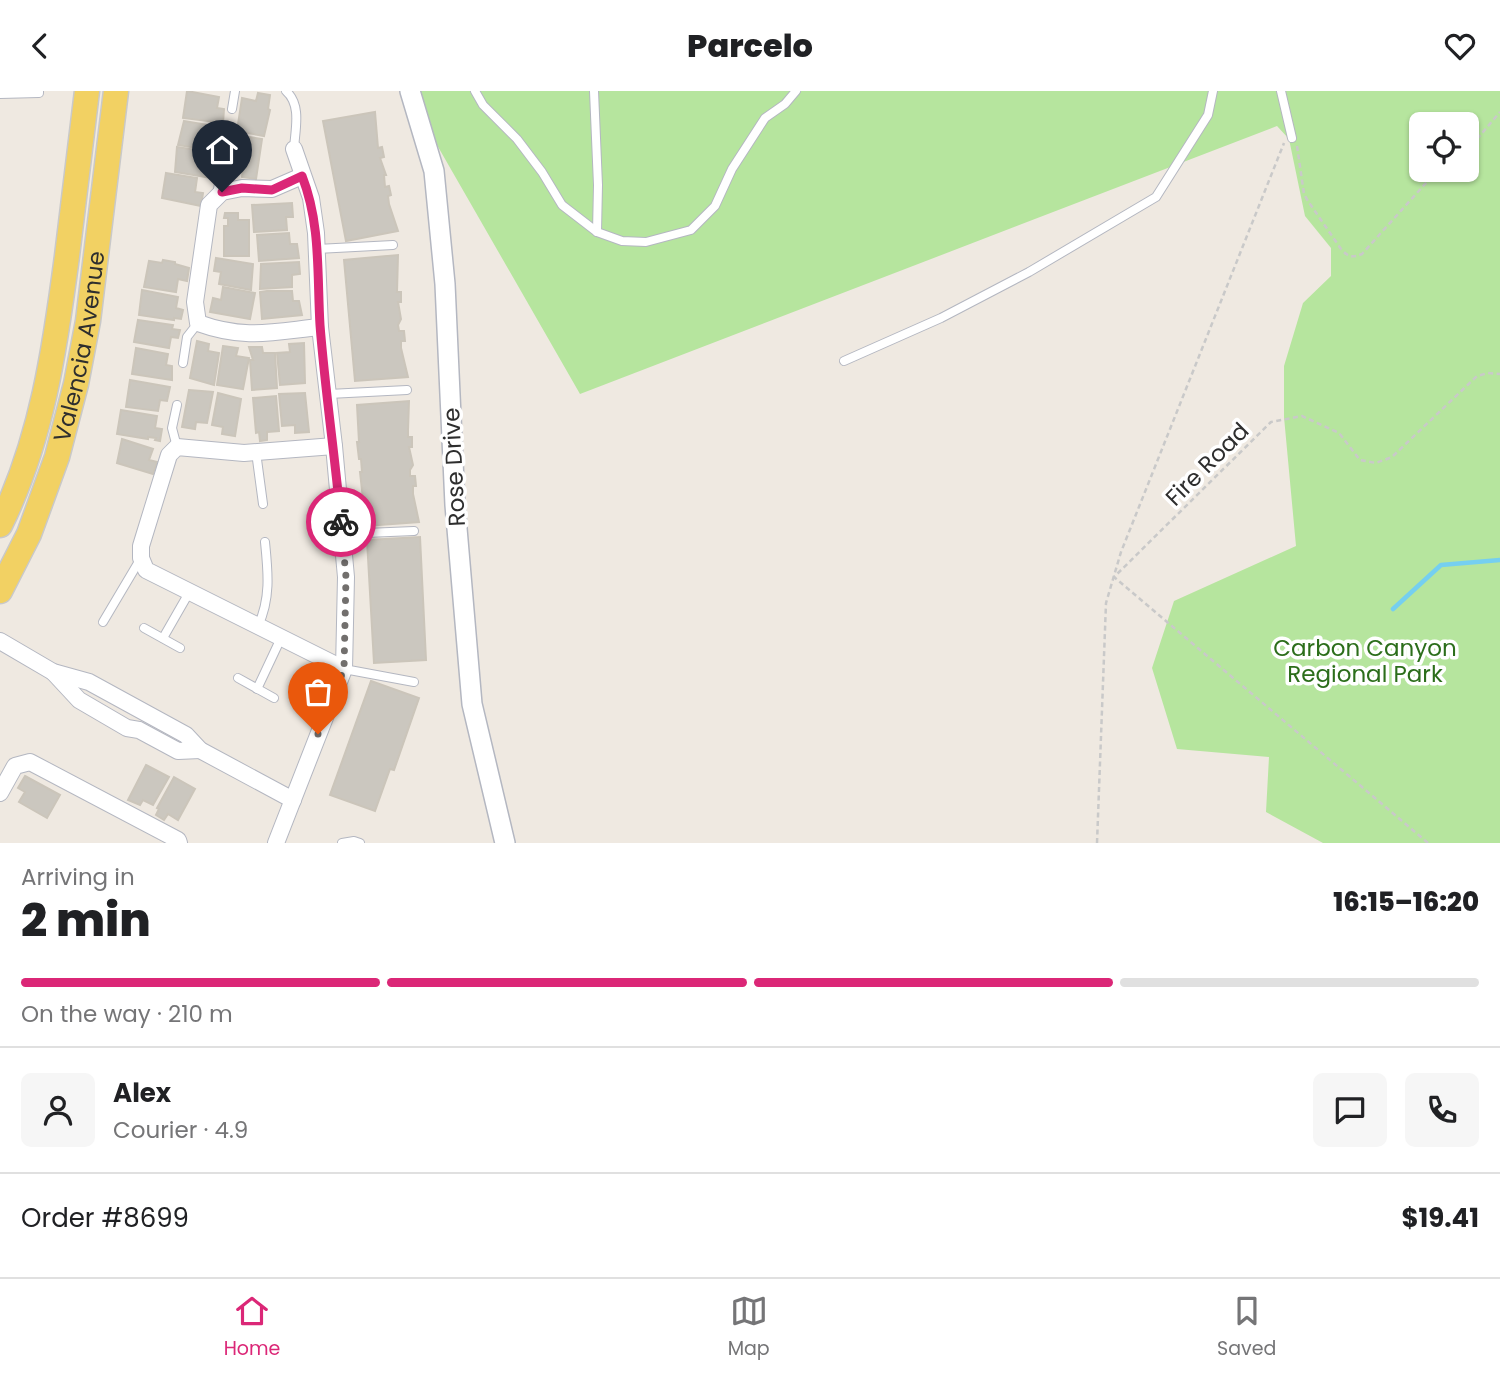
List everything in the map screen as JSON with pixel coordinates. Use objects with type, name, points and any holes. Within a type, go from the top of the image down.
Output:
[{"type":"main road","name":"Valencia Avenue","points":[[0,525],[11,503],[31,446],[49,379],[87,91]]},
{"type":"main road","name":"Valencia Avenue","points":[[0,591],[29,534],[57,457],[76,384],[88,321],[116,91]]},
{"type":"street","name":"Rose Drive","points":[[410,91],[434,171],[445,284],[456,505],[472,704],[505,843]]},
{"type":"street","points":[[276,843],[344,669],[346,577],[320,327],[317,249],[311,198],[294,149]]},
{"type":"street","points":[[302,176],[272,190],[242,188],[222,192],[209,205],[195,302],[198,323],[223,332],[250,335],[320,327]]},
{"type":"street","points":[[334,446],[244,453],[177,447],[169,455],[141,546],[141,558],[146,570],[344,669]]},
{"type":"street","points":[[0,641],[53,672],[89,682],[186,735],[200,750],[293,800]]},
{"type":"street","points":[[0,793],[15,766],[30,762],[178,840],[178,843]]},
{"type":"lane","points":[[0,94],[39,91]]},
{"type":"lane","points":[[232,109],[235,91]]},
{"type":"lane","points":[[286,91],[291,96],[296,111],[294,149]]},
{"type":"lane","points":[[475,91],[483,105],[517,139],[562,205],[597,232],[622,241],[646,242],[691,229],[715,206],[733,169],[765,118],[785,104],[796,91]]},
{"type":"lane","points":[[483,91],[483,105]]},
{"type":"lane","points":[[594,91],[597,232]]},
{"type":"lane","points":[[844,361],[941,318],[1029,272],[1156,197],[1208,115],[1213,91]]},
{"type":"lane","points":[[1281,91],[1292,138]]},
{"type":"lane","points":[[216,198],[226,143]]},
{"type":"lane","points":[[317,249],[393,245]]},
{"type":"lane","points":[[183,363],[187,337],[198,323]]},
{"type":"lane","points":[[328,394],[407,390]]},
{"type":"lane","points":[[177,404],[172,428],[177,447]]},
{"type":"lane","points":[[256,452],[262,504]]},
{"type":"lane","points":[[342,534],[414,531]]},
{"type":"lane","points":[[258,625],[265,610],[269,587],[265,542]]},
{"type":"lane","points":[[103,622],[141,558]]},
{"type":"lane","points":[[163,638],[190,591]]},
{"type":"lane","points":[[144,628],[180,647]]},
{"type":"lane","points":[[257,689],[281,638]]},
{"type":"lane","points":[[344,669],[414,682]]},
{"type":"lane","points":[[238,678],[274,698]]},
{"type":"lane","points":[[342,843],[360,843]]},
{"type":"path","points":[[1479,137],[1500,112]]},
{"type":"path","points":[[1097,843],[1106,603],[1121,552],[1284,140],[1292,138],[1296,142],[1304,194],[1347,255],[1354,257],[1362,254],[1427,182]]},
{"type":"path","name":"Fire Road","points":[[1114,576],[1271,422],[1302,416],[1339,433],[1360,460],[1376,463],[1392,457],[1477,376],[1500,374]]},
{"type":"path","points":[[1114,576],[1428,843]]},
{"type":"green space","name":"Carbon Canyon Regional Park","points":[[406,91],[1500,91],[1500,843],[1323,843],[1266,812],[1269,757],[1177,749],[1152,668],[1174,601],[1296,546],[1284,417],[1284,366],[1303,303],[1331,276],[1331,248],[1305,216],[1289,139],[1277,126],[580,394]]},
{"type":"building","points":[[187,91],[219,97],[217,108],[224,109],[223,123],[183,118]]},
{"type":"building","points":[[258,93],[270,95],[270,110],[264,136],[237,131],[242,98],[256,101]]},
{"type":"building","points":[[375,112],[378,148],[382,147],[384,157],[380,158],[386,175],[385,187],[389,186],[389,204],[398,231],[346,241],[323,121]]},
{"type":"building","points":[[184,121],[220,127],[218,140],[211,139],[209,150],[178,145]]},
{"type":"building","points":[[236,135],[262,139],[256,179],[242,177],[243,169],[231,167]]},
{"type":"building","points":[[177,147],[209,152],[207,165],[214,166],[212,178],[175,172]]},
{"type":"building","points":[[166,173],[197,178],[195,192],[203,193],[201,206],[162,198]]},
{"type":"building","points":[[292,203],[293,217],[286,217],[287,230],[254,232],[252,205]]},
{"type":"building","points":[[225,213],[238,213],[238,220],[249,220],[249,256],[224,256],[224,226],[228,226]]},
{"type":"building","points":[[289,233],[290,244],[297,244],[299,258],[259,261],[257,235]]},
{"type":"building","points":[[398,255],[397,292],[401,292],[401,302],[398,302],[401,319],[398,325],[399,331],[404,331],[405,341],[401,341],[401,348],[408,377],[355,381],[344,260]]},
{"type":"building","points":[[216,258],[253,264],[251,290],[219,284],[221,272],[214,271]]},
{"type":"building","points":[[163,260],[189,268],[187,281],[178,279],[176,292],[144,287],[149,261],[162,263]]},
{"type":"building","points":[[299,262],[300,274],[292,275],[292,287],[260,289],[261,264]]},
{"type":"building","points":[[223,287],[255,293],[250,319],[210,312],[213,298],[221,300]]},
{"type":"building","points":[[142,290],[178,297],[176,308],[183,310],[181,319],[139,315]]},
{"type":"building","points":[[292,291],[293,301],[299,301],[302,315],[262,319],[260,292]]},
{"type":"building","points":[[138,320],[173,325],[172,329],[180,330],[178,338],[171,337],[169,348],[134,342]]},
{"type":"building","points":[[197,341],[209,344],[208,351],[219,353],[214,385],[190,378]]},
{"type":"building","points":[[304,343],[305,383],[280,385],[277,353],[290,352],[289,344]]},
{"type":"building","points":[[223,346],[238,348],[236,356],[249,358],[243,389],[217,385]]},
{"type":"building","points":[[249,347],[262,347],[263,353],[275,353],[277,388],[252,390],[250,360],[253,360]]},
{"type":"building","points":[[136,348],[168,354],[166,365],[172,366],[172,380],[132,374]]},
{"type":"building","points":[[130,380],[170,387],[167,401],[160,400],[158,411],[126,407]]},
{"type":"building","points":[[189,390],[213,392],[207,423],[196,422],[195,429],[182,427]]},
{"type":"building","points":[[218,393],[241,399],[235,436],[222,434],[223,427],[212,425]]},
{"type":"building","points":[[305,393],[309,432],[295,433],[295,425],[282,426],[279,394]]},
{"type":"building","points":[[276,396],[279,431],[267,432],[267,440],[260,441],[259,432],[256,433],[253,398]]},
{"type":"building","points":[[409,401],[408,437],[412,437],[412,447],[409,447],[413,465],[410,476],[415,476],[413,494],[419,522],[366,526],[361,459],[357,442],[357,405]]},
{"type":"building","points":[[121,410],[157,416],[155,428],[162,429],[160,441],[155,440],[156,438],[117,434]]},
{"type":"building","points":[[122,439],[153,449],[149,460],[157,462],[153,474],[117,463]]},
{"type":"building","points":[[420,537],[426,660],[374,663],[367,540]]},
{"type":"building","points":[[371,681],[419,698],[394,770],[390,769],[375,811],[330,795]]},
{"type":"building","points":[[146,765],[169,777],[153,805],[143,800],[140,805],[128,800]]},
{"type":"building","points":[[25,776],[60,795],[47,818],[19,802],[25,792],[18,788]]},
{"type":"building","points":[[174,777],[195,789],[178,820],[168,814],[164,820],[156,815],[159,809],[157,808]]},
{"type":"waterway","points":[[1393,609],[1441,565],[1500,560]]},
{"type":"way so far","points":[[318,734],[344,669],[346,577],[341,522]]},
{"type":"route","points":[[222,192],[242,188],[272,190],[302,176],[311,198],[316,233],[320,327],[341,522]]}]
